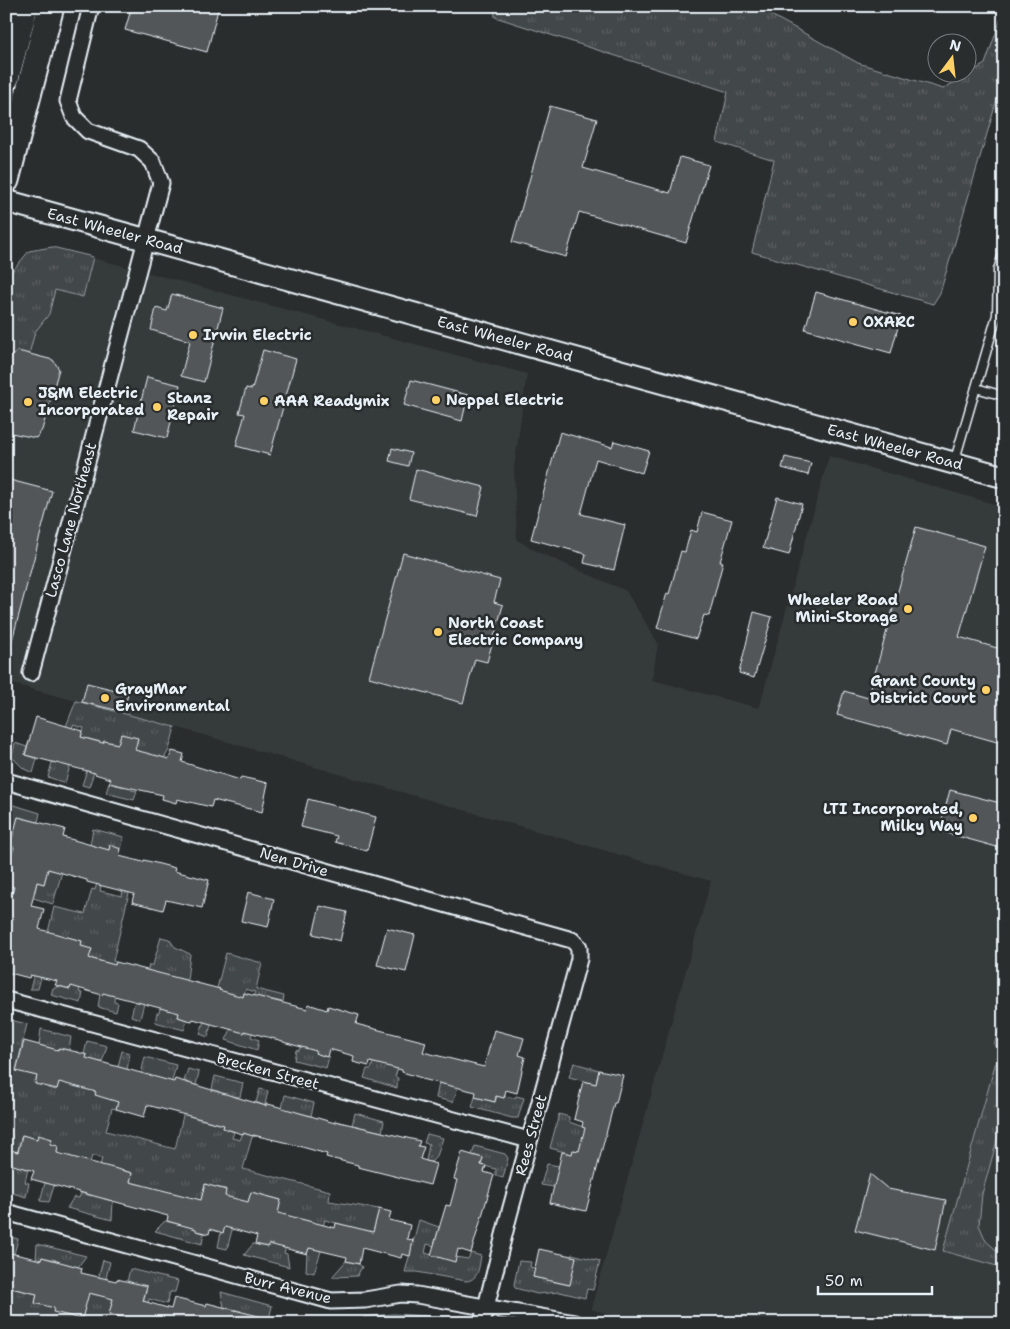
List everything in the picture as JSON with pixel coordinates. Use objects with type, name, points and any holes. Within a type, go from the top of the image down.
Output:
[{"type":"highway","points":[[6,78],[25,6]]},
{"type":"highway","points":[[6,180],[51,6]]},
{"type":"main road","name":"East Wheeler Road","points":[[6,201],[1004,477]]},
{"type":"street","name":"Lasco Lane Northeast","points":[[31,673],[161,182],[153,162],[139,149],[88,131],[74,116],[68,101],[91,6]]},
{"type":"street","name":"Nen Drive","points":[[6,781],[572,940],[579,947]]},
{"type":"street","name":"Rees Street","points":[[482,1323],[529,1140],[579,959],[579,947]]},
{"type":"street","name":"Brecken Street","points":[[6,1000],[529,1140]]},
{"type":"street","name":"Burr Avenue","points":[[6,1212],[331,1300],[365,1300],[400,1294],[417,1295],[575,1323]]},
{"type":"lane","points":[[954,463],[997,316],[998,270],[1004,251]]},
{"type":"lane","points":[[976,388],[1004,396]]},
{"type":"shaded area","points":[[52,247],[527,374],[514,468],[517,540],[540,553],[626,591],[658,643],[652,680],[759,708],[829,456],[1004,507],[1004,1323],[638,1323],[591,1309],[711,881],[179,728],[6,682],[6,288],[10,274],[29,251]]},
{"type":"green space","points":[[494,6],[755,6],[858,63],[943,89],[955,82],[978,82],[978,68],[985,64],[1004,10],[1004,76],[940,293],[933,304],[752,252],[774,160],[717,142],[728,92],[495,17]]},
{"type":"green space","points":[[52,247],[93,257],[83,297],[55,290],[49,314],[35,332],[29,354],[10,361],[6,360],[6,288],[10,274],[29,251]]},
{"type":"green space","points":[[76,701],[175,727],[169,750],[164,758],[131,780],[131,790],[137,791],[134,800],[106,793],[109,783],[124,787],[138,739],[121,734],[118,744],[104,741],[89,787],[82,785],[87,770],[92,772],[101,742],[81,737],[84,728],[73,725],[62,763],[70,766],[65,783],[48,777],[53,759]]},
{"type":"green space","points":[[15,743],[27,747],[25,755],[37,759],[33,773],[24,769],[12,757]]},
{"type":"green space","points":[[14,805],[40,813],[38,822],[18,817],[14,832],[6,830],[7,807]]},
{"type":"green space","points":[[93,829],[124,837],[121,849],[110,846],[99,885],[101,886],[100,891],[122,896],[123,891],[129,893],[113,961],[116,962],[114,1002],[118,1003],[116,1012],[98,1007],[100,994],[111,964],[89,958],[79,992],[83,993],[81,1003],[51,995],[53,988],[57,986],[70,989],[82,941],[52,933],[38,989],[30,989],[34,974],[38,974],[54,907],[85,914],[92,889],[95,890],[106,852],[90,845]]},
{"type":"green space","points":[[6,845],[65,861],[53,904],[30,897],[6,912],[6,885],[35,892],[37,882],[44,884],[46,876],[41,874],[43,866],[6,857]]},
{"type":"green space","points":[[161,937],[169,939],[175,947],[190,954],[187,981],[178,1017],[187,1020],[184,1030],[155,1022],[163,996],[152,972],[140,1019],[131,1016],[135,1001],[139,1002],[149,965],[153,965]]},
{"type":"green space","points":[[226,953],[262,963],[256,989],[284,996],[283,1002],[259,997],[256,1020],[251,1037],[259,1040],[257,1050],[226,1040],[231,1029],[244,1032],[255,992],[246,989],[243,997],[211,1024],[208,1037],[200,1034],[205,1017],[212,1019],[220,989],[217,988]]},
{"type":"green space","points":[[325,1018],[315,1053],[329,1057],[326,1068],[294,1060],[296,1050],[299,1051],[305,1039]]},
{"type":"green space","points":[[6,1019],[27,1024],[16,1070],[37,1076],[35,1083],[53,1049],[39,1045],[41,1029],[71,1037],[69,1050],[58,1048],[48,1088],[56,1090],[59,1082],[84,1055],[87,1041],[107,1046],[102,1062],[92,1060],[117,1070],[122,1051],[130,1053],[116,1109],[112,1108],[106,1131],[175,1149],[187,1099],[184,1098],[188,1083],[184,1081],[188,1069],[199,1072],[189,1116],[219,1124],[220,1092],[212,1089],[215,1076],[243,1083],[240,1097],[233,1096],[223,1128],[234,1132],[232,1138],[240,1140],[243,1133],[253,1136],[263,1105],[256,1102],[260,1089],[268,1091],[258,1136],[252,1137],[243,1169],[330,1191],[329,1201],[379,1209],[373,1233],[325,1220],[319,1238],[321,1251],[314,1273],[306,1271],[307,1254],[315,1223],[285,1215],[286,1248],[284,1253],[287,1254],[289,1267],[244,1255],[253,1244],[268,1247],[281,1200],[251,1192],[244,1217],[236,1215],[227,1249],[218,1247],[231,1198],[225,1196],[226,1189],[205,1185],[195,1222],[204,1233],[202,1244],[155,1231],[165,1221],[178,1224],[148,1196],[145,1210],[136,1207],[142,1185],[130,1182],[132,1173],[122,1170],[104,1199],[113,1201],[112,1220],[67,1208],[74,1197],[79,1198],[81,1193],[92,1196],[102,1158],[92,1156],[90,1162],[59,1170],[49,1202],[40,1201],[45,1183],[48,1183],[58,1147],[50,1144],[52,1139],[37,1139],[22,1135],[14,1165],[28,1169],[25,1182],[29,1183],[26,1197],[6,1191],[6,1170],[11,1151],[6,1149]]},
{"type":"green space","points":[[1004,1025],[1004,1115],[982,1194],[979,1225],[986,1241],[1004,1257],[1004,1268],[943,1251],[1000,1047],[994,1045],[999,1029]]},
{"type":"green space","points":[[395,1035],[398,1035],[393,1054],[399,1064],[395,1077],[398,1078],[397,1088],[364,1078],[367,1069],[371,1069],[373,1063]]},
{"type":"green space","points":[[145,1057],[176,1065],[171,1085],[141,1074]]},
{"type":"green space","points":[[574,1063],[599,1070],[596,1084],[569,1077]]},
{"type":"green space","points":[[439,1083],[458,1087],[453,1102],[436,1098]]},
{"type":"green space","points":[[285,1095],[314,1103],[311,1116],[299,1113],[292,1138],[280,1117]]},
{"type":"green space","points":[[497,1096],[524,1098],[518,1118],[472,1107],[475,1097],[495,1102]]},
{"type":"green space","points":[[355,1113],[384,1121],[382,1132],[352,1125]]},
{"type":"green space","points":[[559,1114],[569,1117],[569,1122],[586,1128],[579,1151],[574,1150],[572,1154],[550,1148]]},
{"type":"green space","points":[[427,1134],[443,1138],[437,1156],[431,1162],[426,1161],[429,1144],[424,1143]]},
{"type":"green space","points":[[475,1146],[505,1154],[508,1158],[503,1178],[496,1176],[496,1169],[481,1165],[483,1158],[472,1155]]},
{"type":"green space","points":[[547,1164],[559,1166],[560,1171],[554,1187],[541,1185]]},
{"type":"green space","points":[[419,1220],[439,1227],[434,1246],[427,1244],[425,1253],[455,1261],[456,1257],[468,1259],[471,1253],[481,1256],[478,1272],[474,1278],[466,1281],[417,1272],[405,1272]]},
{"type":"green space","points":[[10,1237],[18,1239],[14,1254],[15,1289],[37,1294],[35,1304],[44,1305],[56,1260],[42,1257],[41,1260],[36,1259],[37,1244],[86,1256],[78,1267],[66,1264],[89,1293],[97,1295],[97,1283],[103,1260],[110,1262],[106,1278],[108,1279],[113,1298],[109,1316],[106,1316],[103,1323],[6,1323],[6,1253]]},
{"type":"green space","points":[[572,1254],[600,1261],[593,1290],[587,1289],[585,1298],[560,1292],[537,1294],[515,1288],[514,1284],[519,1261],[531,1262],[530,1267],[535,1268],[533,1277],[569,1285]]},
{"type":"green space","points":[[346,1261],[359,1264],[362,1267],[357,1276],[332,1277]]},
{"type":"green space","points":[[130,1269],[178,1281],[175,1292],[170,1292],[167,1304],[149,1299],[142,1323],[138,1323],[147,1287],[127,1282]]},
{"type":"green space","points":[[221,1292],[272,1306],[269,1319],[254,1316],[238,1323],[241,1311],[224,1307]]},
{"type":"green space","points":[[393,1314],[425,1316],[456,1323],[363,1323],[364,1317]]},
{"type":"building","points":[[132,6],[219,6],[207,52],[125,30]]},
{"type":"building","points":[[550,106],[597,119],[583,168],[670,193],[680,157],[709,165],[686,243],[579,212],[566,257],[512,242]]},
{"type":"building","name":"OXARC","points":[[816,292],[901,316],[891,353],[805,329]]},
{"type":"building","name":"Irwin Electric","points":[[172,294],[223,308],[204,382],[181,376],[190,341],[151,330],[156,308],[167,311]]},
{"type":"building","name":"AAA Readymix","points":[[263,350],[296,359],[270,455],[236,446],[245,414],[239,413],[246,388],[252,389]]},
{"type":"building","name":"J&M Electric Incorporated","points":[[18,351],[53,360],[59,369],[42,430],[36,438],[6,432],[6,373],[10,358]]},
{"type":"building","name":"Stanz Repair","points":[[147,377],[180,385],[167,438],[134,430]]},
{"type":"building","name":"Neppel Electric","points":[[411,380],[468,395],[462,421],[404,405]]},
{"type":"building","points":[[560,432],[612,447],[614,441],[649,451],[642,473],[596,459],[581,514],[625,525],[614,570],[584,563],[586,554],[531,539]]},
{"type":"building","points":[[392,448],[411,453],[408,466],[389,461]]},
{"type":"building","points":[[785,457],[811,463],[808,475],[782,468]]},
{"type":"building","points":[[416,469],[484,487],[477,516],[409,499]]},
{"type":"building","points":[[6,479],[52,491],[10,648],[6,647]]},
{"type":"building","points":[[777,497],[802,504],[789,555],[763,548]]},
{"type":"building","points":[[702,512],[732,520],[720,562],[723,562],[709,616],[704,615],[696,639],[657,628],[681,551],[685,552],[691,530],[697,532]]},
{"type":"building","points":[[916,527],[985,546],[959,637],[1004,650],[1004,744],[951,729],[947,745],[837,715],[844,691],[868,698]]},
{"type":"building","name":"North Coast Electric Company","points":[[403,553],[500,580],[494,602],[503,605],[487,662],[475,659],[463,703],[369,677]]},
{"type":"building","points":[[754,612],[772,617],[754,678],[739,673]]},
{"type":"building","name":"GrayMar Environmental","points":[[87,683],[128,693],[124,712],[82,702]]},
{"type":"building","points":[[36,717],[83,731],[81,737],[103,743],[104,741],[118,744],[121,734],[138,738],[135,750],[169,759],[172,751],[184,754],[182,762],[240,780],[241,777],[268,783],[262,812],[213,800],[211,807],[177,799],[176,803],[162,799],[163,795],[109,783],[111,779],[95,773],[25,755]]},
{"type":"building","name":"LTI Incorporated, Milky Way","points":[[950,790],[1004,804],[1004,849],[939,831]]},
{"type":"building","points":[[308,799],[376,817],[367,851],[335,842],[337,836],[301,827]]},
{"type":"building","points":[[18,817],[65,829],[63,837],[109,850],[110,845],[121,849],[119,856],[175,868],[174,871],[209,880],[202,908],[166,900],[163,910],[132,902],[134,894],[87,882],[87,880],[48,869],[44,884],[37,882],[31,906],[44,909],[39,929],[82,941],[81,946],[92,949],[89,958],[115,965],[116,962],[220,989],[243,997],[244,993],[307,1009],[308,1004],[327,1010],[328,1006],[359,1015],[356,1024],[426,1042],[423,1052],[484,1067],[494,1030],[524,1038],[519,1055],[525,1057],[517,1093],[506,1090],[504,1098],[496,1096],[495,1102],[475,1097],[476,1092],[422,1079],[402,1072],[402,1070],[370,1062],[369,1066],[353,1062],[354,1056],[329,1049],[327,1057],[315,1053],[316,1051],[283,1041],[193,1019],[192,1021],[187,1020],[178,1017],[179,1013],[103,993],[102,995],[71,986],[70,989],[55,985],[57,981],[30,975],[29,978],[6,972],[6,916],[14,887],[6,885],[6,876],[14,847],[10,846]]},
{"type":"building","points":[[248,892],[274,899],[268,927],[241,921]]},
{"type":"building","points":[[320,906],[347,912],[340,941],[313,934]]},
{"type":"building","points":[[387,928],[415,935],[406,972],[377,965]]},
{"type":"building","points":[[24,1041],[58,1050],[59,1048],[77,1052],[87,1055],[86,1058],[174,1082],[175,1079],[266,1106],[266,1104],[272,1105],[335,1123],[335,1121],[420,1141],[418,1146],[424,1147],[420,1159],[436,1164],[430,1185],[358,1167],[358,1165],[326,1157],[327,1154],[288,1143],[242,1134],[223,1128],[224,1125],[147,1105],[144,1117],[116,1109],[118,1102],[95,1095],[96,1092],[59,1082],[57,1089],[35,1084],[37,1076],[16,1071]]},
{"type":"building","points":[[599,1070],[623,1075],[586,1211],[550,1203],[562,1152],[572,1154],[573,1150],[579,1151],[585,1128],[582,1127],[583,1122],[574,1119],[583,1081],[596,1084]]},
{"type":"building","points":[[22,1135],[37,1139],[38,1135],[52,1139],[50,1144],[58,1146],[57,1153],[132,1173],[130,1182],[201,1200],[205,1184],[226,1190],[225,1196],[248,1202],[251,1192],[281,1200],[278,1213],[335,1228],[336,1223],[373,1232],[379,1209],[391,1212],[389,1220],[410,1225],[407,1239],[413,1240],[410,1256],[402,1254],[401,1258],[362,1248],[359,1264],[346,1261],[347,1257],[309,1248],[307,1254],[269,1244],[268,1247],[255,1244],[257,1236],[225,1227],[223,1233],[210,1229],[209,1234],[196,1231],[196,1229],[167,1221],[168,1216],[31,1179],[34,1171],[6,1163],[6,1149],[18,1152]]},
{"type":"building","points":[[462,1152],[483,1158],[481,1165],[486,1166],[484,1172],[494,1175],[471,1253],[458,1249],[455,1262],[431,1255],[446,1205],[450,1206],[457,1180],[454,1179]]},
{"type":"building","points":[[870,1174],[888,1189],[946,1200],[935,1250],[855,1230]]},
{"type":"building","points":[[539,1249],[576,1257],[570,1285],[533,1277]]},
{"type":"building","points":[[6,1252],[41,1260],[42,1257],[82,1268],[81,1273],[147,1286],[143,1301],[171,1309],[174,1298],[206,1306],[207,1303],[266,1318],[265,1323],[131,1323],[124,1321],[125,1318],[109,1314],[113,1299],[89,1293],[82,1319],[53,1312],[54,1308],[35,1303],[37,1294],[6,1287]]},
{"type":"place","name":"OXARC","points":[[853,322]]},
{"type":"place","name":"Irwin Electric","points":[[193,335]]},
{"type":"place","name":"Neppel Electric","points":[[436,400]]},
{"type":"place","name":"AAA Readymix","points":[[264,401]]},
{"type":"place","name":"J&M Electric Incorporated","points":[[28,402]]},
{"type":"place","name":"Stanz Repair","points":[[157,407]]},
{"type":"place","name":"Wheeler Road Mini-Storage","points":[[908,609]]},
{"type":"place","name":"North Coast Electric Company","points":[[438,632]]},
{"type":"place","name":"Grant County District Court","points":[[986,690]]},
{"type":"place","name":"GrayMar Environmental","points":[[105,698]]},
{"type":"place","name":"LTI Incorporated, Milky Way","points":[[973,818]]}]
